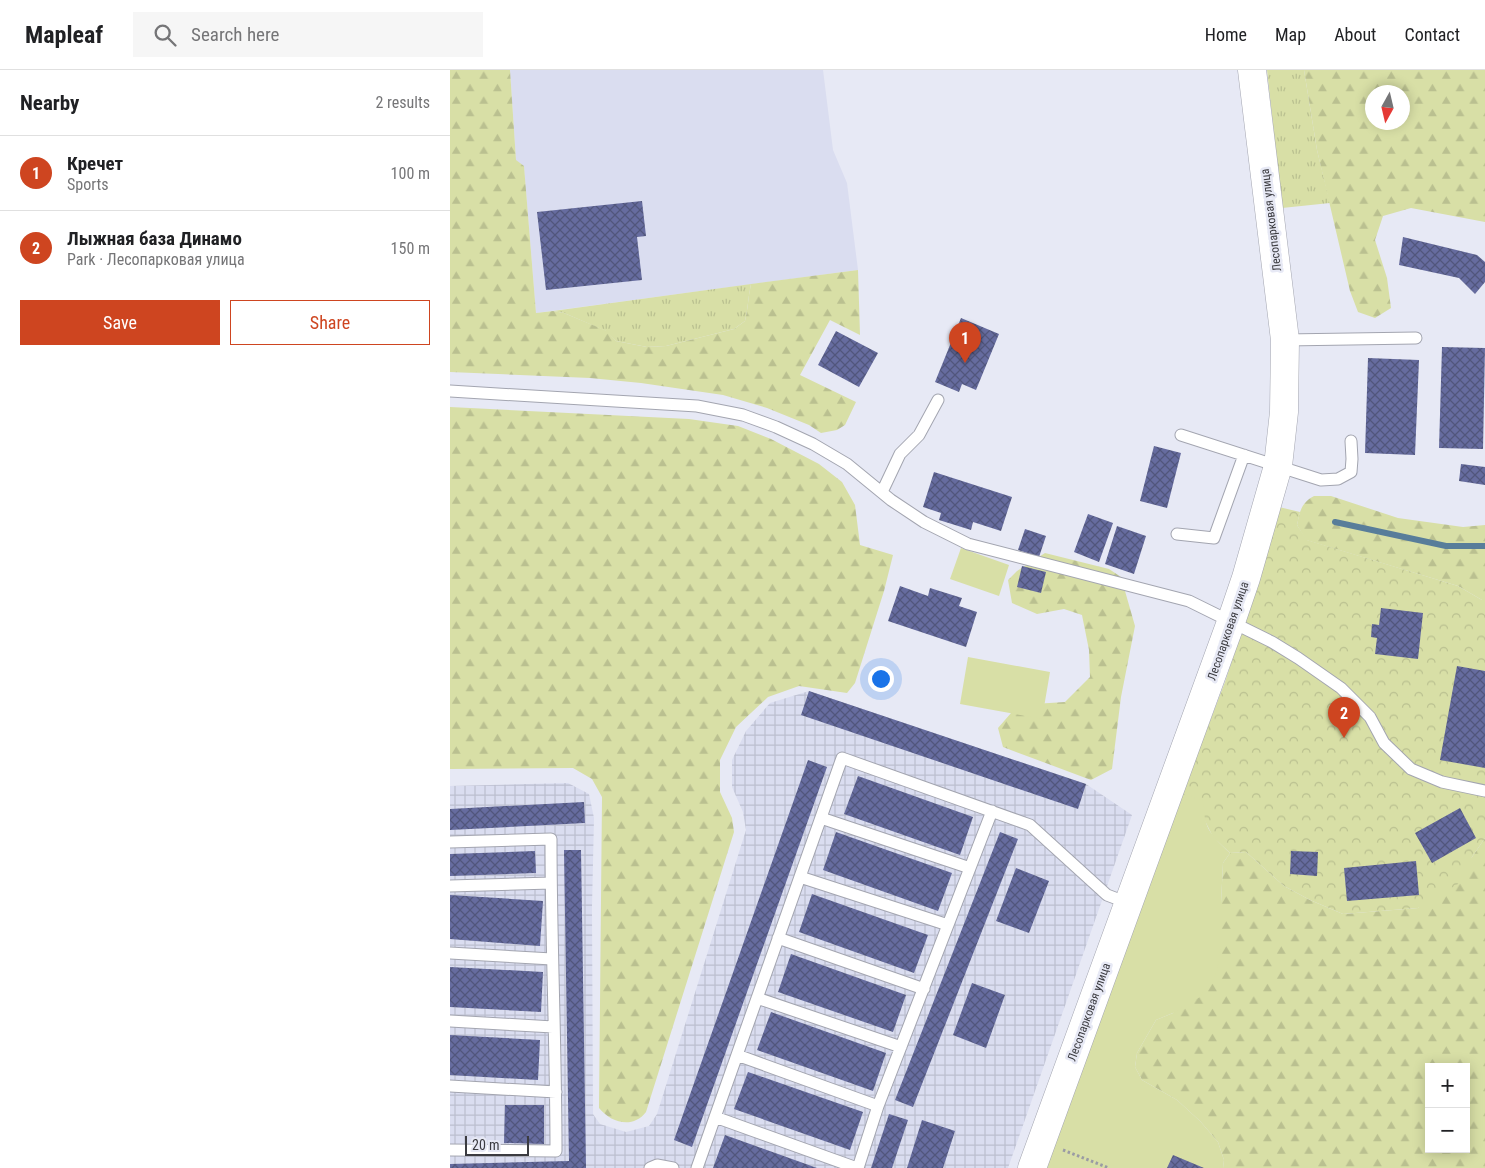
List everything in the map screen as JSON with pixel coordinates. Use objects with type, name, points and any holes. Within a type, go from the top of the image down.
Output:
[{"type":"street","name":"Лесопарковая улица","points":[[1032,1168],[1231,622],[1246,578],[1278,466],[1284,412],[1285,340],[1252,70]]},
{"type":"lane","points":[[1285,340],[1416,338]]},
{"type":"lane","points":[[450,391],[697,406],[743,415],[776,426],[813,444],[847,464],[891,500],[924,522],[968,544],[1189,602],[1272,642],[1341,688],[1370,717],[1384,743],[1411,769],[1442,782],[1485,791]]},
{"type":"lane","points":[[882,492],[900,454],[919,436],[938,400]]},
{"type":"lane","points":[[1181,435],[1321,480],[1338,479],[1351,472],[1351,441]]},
{"type":"lane","points":[[1177,534],[1214,538],[1244,455]]},
{"type":"lane","points":[[697,1168],[842,758],[1030,824],[1107,895],[1128,903]]},
{"type":"lane","points":[[715,1117],[857,1168],[878,1106],[992,811]]},
{"type":"lane","points":[[821,818],[970,868]]},
{"type":"lane","points":[[450,842],[551,839],[556,1151],[450,1150]]},
{"type":"lane","points":[[800,877],[948,925]]},
{"type":"lane","points":[[450,886],[551,883]]},
{"type":"lane","points":[[778,938],[924,989]]},
{"type":"lane","points":[[450,953],[552,959]]},
{"type":"lane","points":[[757,998],[901,1047]]},
{"type":"lane","points":[[450,1021],[553,1027]]},
{"type":"lane","points":[[737,1055],[878,1106]]},
{"type":"lane","points":[[450,1086],[556,1092]]},
{"type":"lane","points":[[650,1168],[657,1165],[673,1168]]},
{"type":"path","points":[[1042,1142],[1109,1168]]},
{"type":"shaded area","points":[[510,70],[823,70],[833,150],[847,183],[858,270],[536,313],[524,167],[516,161]]},
{"type":"shaded area","points":[[809,691],[1086,784],[1132,815],[1008,1168],[450,1168],[450,786],[568,783],[589,794],[594,818],[592,907],[593,1114],[600,1124],[626,1132],[649,1126],[657,1114],[746,830],[743,812],[732,787],[732,760],[746,731],[770,703]]},
{"type":"green space","points":[[450,70],[510,70],[516,160],[524,166],[536,313],[553,311],[564,313],[607,331],[616,341],[647,347],[666,346],[734,329],[745,321],[751,284],[858,270],[860,335],[830,320],[800,375],[856,402],[845,425],[837,430],[821,433],[809,425],[767,408],[723,395],[641,383],[590,378],[450,372]]},
{"type":"green space","points":[[1267,70],[1304,70],[1317,150],[1330,203],[1282,208]]},
{"type":"green space","points":[[1304,70],[1485,70],[1485,222],[1411,208],[1383,216],[1375,240],[1387,278],[1391,308],[1375,318],[1358,312],[1350,291],[1317,150]]},
{"type":"green space","points":[[751,284],[745,321],[734,329],[666,346],[647,347],[616,341],[606,331],[564,313],[553,311]]},
{"type":"green space","points":[[450,407],[689,419],[738,426],[771,439],[819,464],[842,482],[855,505],[860,545],[893,555],[884,591],[855,683],[847,693],[799,686],[768,697],[736,727],[720,760],[720,792],[732,818],[734,832],[646,1112],[635,1121],[622,1122],[616,1120],[599,1108],[602,797],[592,779],[573,768],[450,769]]},
{"type":"green space","points":[[1314,496],[1331,496],[1398,518],[1463,527],[1485,525],[1485,600],[1458,586],[1306,540],[1297,525],[1302,508]]},
{"type":"green space","points":[[1279,507],[1300,512],[1297,525],[1307,540],[1458,586],[1485,600],[1485,838],[1472,857],[1458,884],[1418,908],[1343,914],[1310,900],[1284,886],[1246,852],[1230,853],[1213,837],[1203,817],[1182,794],[1225,682],[1256,587]]},
{"type":"green space","points":[[961,548],[1009,565],[999,596],[950,579]]},
{"type":"green space","points":[[1045,553],[1109,569],[1121,577],[1135,626],[1121,697],[1112,769],[1091,780],[1003,747],[998,728],[1018,705],[1065,702],[1090,677],[1089,650],[1082,615],[1064,609],[1037,614],[1012,603],[1008,580],[1017,571]]},
{"type":"green space","points":[[968,657],[1050,672],[1042,719],[960,704]]},
{"type":"green space","points":[[1182,794],[1204,801],[1205,818],[1209,830],[1230,853],[1223,863],[1221,945],[1217,972],[1200,997],[1173,1013],[1156,1020],[1137,1053],[1135,1067],[1142,1080],[1177,1100],[1200,1121],[1218,1142],[1224,1160],[1223,1168],[1045,1168]]},
{"type":"green space","points":[[1485,838],[1485,1168],[1223,1168],[1224,1160],[1218,1142],[1200,1121],[1177,1100],[1142,1080],[1135,1067],[1137,1053],[1156,1020],[1173,1013],[1221,903],[1223,863],[1230,853],[1246,852],[1284,886],[1310,900],[1343,914],[1418,908],[1472,857]]},
{"type":"building","points":[[642,201],[646,236],[637,237],[642,280],[546,290],[537,212]]},
{"type":"building","points":[[1403,237],[1477,255],[1485,262],[1485,282],[1475,294],[1459,278],[1399,265]]},
{"type":"building","points":[[961,318],[999,334],[976,390],[962,384],[959,392],[935,382]]},
{"type":"building","points":[[836,331],[878,353],[859,387],[818,365]]},
{"type":"building","points":[[1442,347],[1485,348],[1483,449],[1439,448]]},
{"type":"building","points":[[1368,358],[1419,360],[1415,455],[1365,453]]},
{"type":"building","points":[[1154,446],[1181,453],[1167,508],[1140,501]]},
{"type":"building","points":[[1461,464],[1485,467],[1485,485],[1459,481]]},
{"type":"building","points":[[934,472],[1012,497],[1001,531],[973,522],[971,530],[939,520],[941,513],[923,507]]},
{"type":"building","points":[[1088,514],[1113,523],[1099,562],[1074,552]]},
{"type":"building","points":[[1117,526],[1146,536],[1134,574],[1105,564]]},
{"type":"building","points":[[1025,529],[1046,536],[1039,557],[1018,550]]},
{"type":"building","points":[[1022,566],[1046,572],[1041,593],[1017,587]]},
{"type":"building","points":[[900,586],[928,596],[930,588],[962,598],[959,606],[977,612],[966,647],[888,621]]},
{"type":"building","points":[[1381,608],[1423,613],[1418,659],[1375,654],[1377,638],[1371,637],[1372,624],[1379,625]]},
{"type":"building","points":[[1457,666],[1485,671],[1485,768],[1440,760]]},
{"type":"building","points":[[809,691],[1086,784],[1078,809],[801,715]]},
{"type":"building","points":[[808,760],[827,767],[692,1147],[674,1140]]},
{"type":"building","points":[[858,776],[973,817],[960,855],[844,814]]},
{"type":"building","points":[[584,802],[585,823],[450,830],[450,809]]},
{"type":"building","points":[[1460,808],[1476,838],[1432,863],[1415,833]]},
{"type":"building","points":[[836,832],[952,873],[938,911],[823,870]]},
{"type":"building","points":[[1000,832],[1018,839],[913,1107],[895,1100]]},
{"type":"building","points":[[564,850],[581,850],[586,1168],[450,1168],[450,1164],[569,1161]]},
{"type":"building","points":[[535,851],[536,873],[450,876],[450,854]]},
{"type":"building","points":[[1291,851],[1318,852],[1317,876],[1290,874]]},
{"type":"building","points":[[1416,861],[1419,895],[1347,901],[1344,868]]},
{"type":"building","points":[[1016,868],[1049,881],[1029,933],[996,921]]},
{"type":"building","points":[[812,894],[928,935],[914,973],[799,932]]},
{"type":"building","points":[[450,895],[543,901],[540,946],[450,939]]},
{"type":"building","points":[[791,954],[906,995],[893,1032],[778,992]]},
{"type":"building","points":[[450,967],[543,972],[541,1012],[450,1007]]},
{"type":"building","points":[[972,983],[1005,995],[986,1048],[953,1035]]},
{"type":"building","points":[[771,1012],[886,1053],[873,1091],[757,1050]]},
{"type":"building","points":[[450,1035],[540,1040],[538,1080],[450,1075]]},
{"type":"building","points":[[748,1072],[863,1112],[850,1150],[734,1109]]},
{"type":"building","points":[[505,1105],[544,1105],[544,1144],[504,1143]]},
{"type":"building","points":[[889,1114],[908,1120],[892,1168],[871,1168]]},
{"type":"building","points":[[922,1120],[955,1131],[943,1168],[907,1168]]},
{"type":"building","points":[[725,1135],[817,1168],[713,1168]]},
{"type":"building","points":[[1173,1155],[1204,1168],[1167,1168]]},
{"type":"waterway","points":[[1335,522],[1446,546],[1485,546]]},
{"type":"place","name":"Кречет","points":[[965,363]]},
{"type":"place","name":"Лыжная база Динамо","points":[[1344,738]]}]
